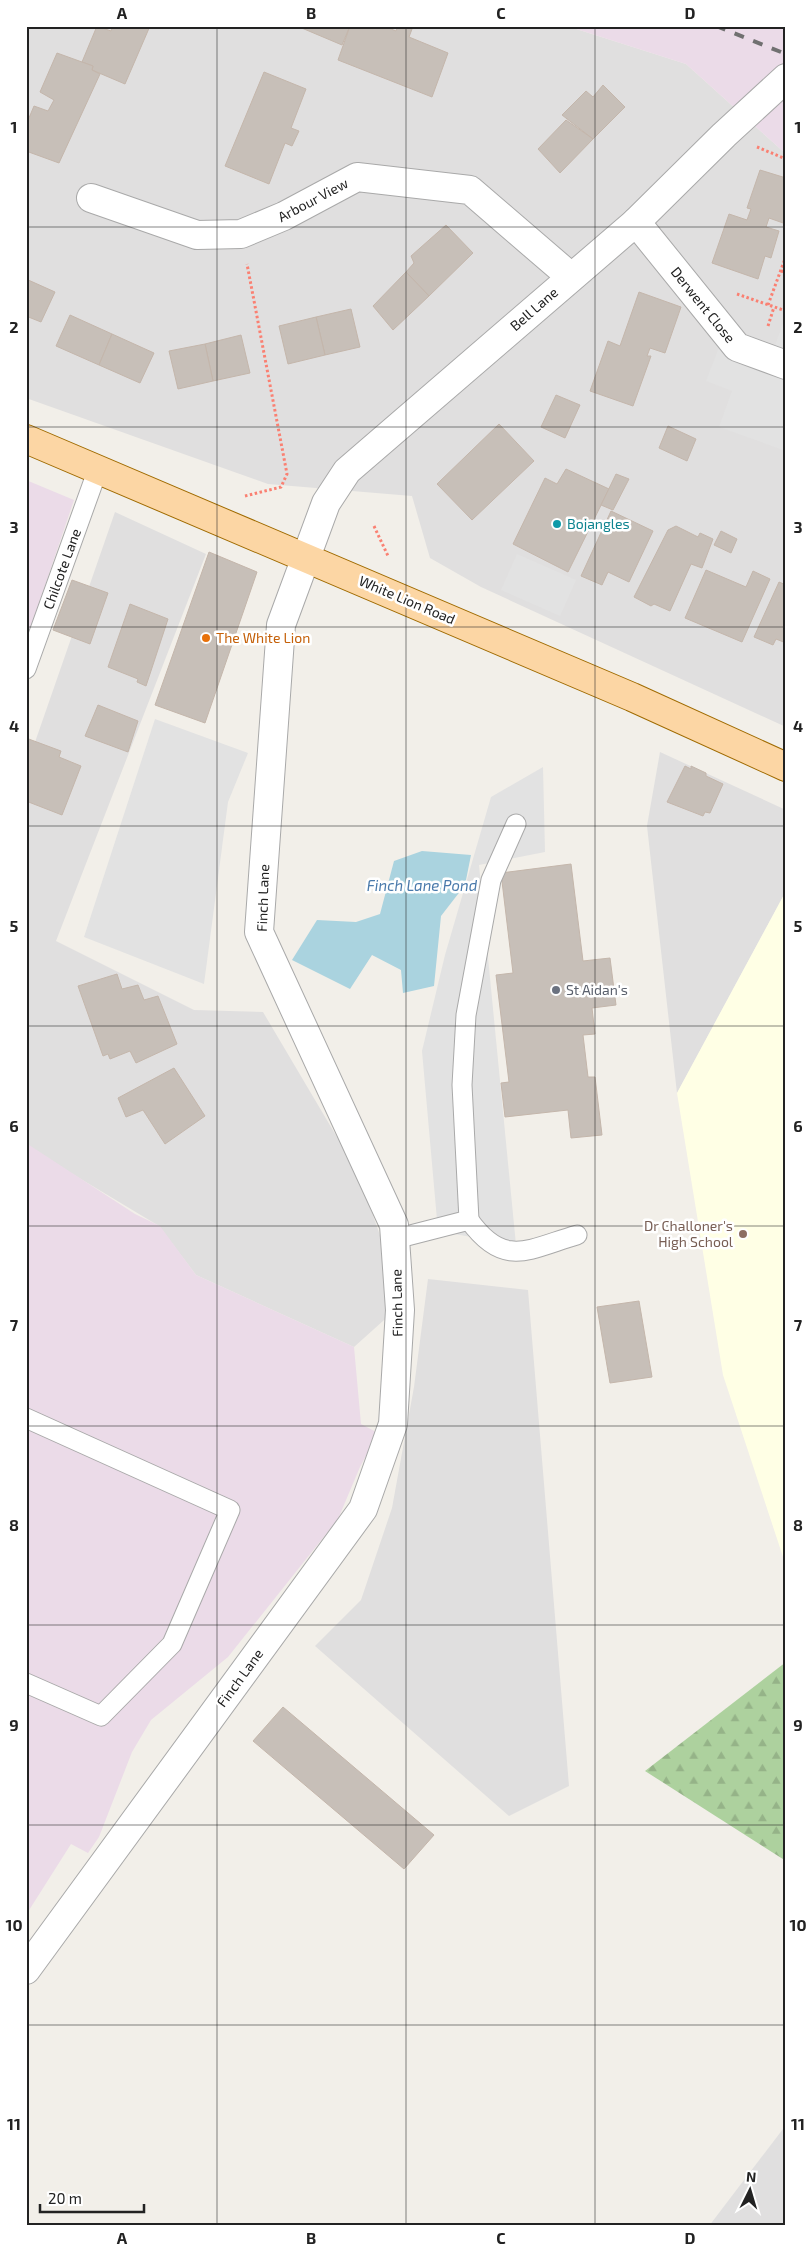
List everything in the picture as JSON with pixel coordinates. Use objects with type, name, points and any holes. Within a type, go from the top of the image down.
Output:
[{"type":"main road","name":"White Lion Road","points":[[26,439],[306,556],[632,697],[786,767]]},
{"type":"street","name":"Bell Lane","points":[[306,556],[326,503],[347,471],[636,222],[724,135],[786,78]]},
{"type":"street","name":"Arbour View","points":[[91,198],[197,236],[241,234],[284,216],[357,177],[470,190],[571,278]]},
{"type":"street","name":"Derwent Close","points":[[636,222],[737,347],[786,365]]},
{"type":"street","name":"Finch Lane","points":[[26,1970],[363,1509],[393,1424],[400,1310],[394,1225],[259,932],[281,625],[306,556]]},
{"type":"lane","name":"Chilcote Lane","points":[[26,669],[98,470]]},
{"type":"lane","points":[[516,824],[491,880],[466,1015],[462,1085],[469,1220],[480,1235],[502,1251],[524,1250],[578,1235]]},
{"type":"lane","points":[[395,1238],[469,1220]]},
{"type":"lane","points":[[26,1418],[230,1510],[172,1644],[101,1716],[26,1683]]},
{"type":"path","points":[[241,234],[287,474],[281,487]]},
{"type":"path","points":[[768,305],[786,256]]},
{"type":"path","points":[[781,271],[786,272]]},
{"type":"path","points":[[374,526],[387,556]]},
{"type":"shaded area","points":[[30,26],[567,26],[686,64],[786,154],[786,727],[481,587],[430,558],[412,496],[268,484],[26,398],[26,30]]},
{"type":"shaded area","points":[[567,26],[786,26],[786,154],[686,64]]},
{"type":"shaded area","points":[[786,315],[786,451],[719,427],[732,391],[706,381],[727,327],[774,348]]},
{"type":"shaded area","points":[[26,480],[74,500],[26,642]]},
{"type":"shaded area","points":[[115,512],[206,554],[56,941],[194,1010],[263,1012],[357,1171],[391,1266],[393,1312],[354,1347],[196,1275],[159,1226],[26,1146],[26,768]]},
{"type":"shaded area","points":[[517,554],[576,580],[560,616],[501,590]]},
{"type":"shaded area","points":[[155,719],[248,753],[228,802],[204,984],[84,937]]},
{"type":"shaded area","points":[[660,752],[786,810],[786,891],[677,1093],[647,826]]},
{"type":"shaded area","points":[[543,767],[545,852],[479,865],[516,1245],[438,1231],[422,1051],[445,955],[491,797]]},
{"type":"shaded area","name":"Dr Challoner's High School","points":[[786,891],[786,1566],[723,1375],[677,1093]]},
{"type":"shaded area","points":[[26,1143],[135,1214],[160,1226],[196,1275],[354,1347],[361,1424],[378,1433],[360,1467],[338,1519],[228,1657],[151,1720],[132,1752],[99,1837],[88,1853],[71,1844],[26,1915]]},
{"type":"shaded area","points":[[428,1279],[528,1290],[569,1786],[509,1816],[315,1646],[361,1600],[392,1508],[414,1387]]},
{"type":"shaded area","points":[[786,2125],[786,2226],[709,2226]]},
{"type":"green space","points":[[786,1662],[786,1861],[645,1771]]},
{"type":"water","name":"Finch Lane Pond","points":[[422,851],[471,855],[465,885],[441,916],[434,986],[403,993],[401,970],[372,955],[350,989],[292,960],[317,920],[356,922],[380,914],[394,861]]},
{"type":"building","points":[[97,26],[111,31],[113,26],[150,26],[125,84],[92,70],[93,66],[82,62]]},
{"type":"building","points":[[297,26],[350,26],[342,45]]},
{"type":"building","points":[[350,26],[384,26],[396,31],[398,26],[403,26],[412,29],[409,37],[448,53],[432,97],[338,60]]},
{"type":"building","points":[[57,53],[93,66],[92,70],[100,74],[59,163],[26,151],[26,125],[34,106],[48,111],[54,100],[40,92]]},
{"type":"building","points":[[264,72],[306,89],[291,128],[299,131],[292,146],[285,143],[269,184],[225,166]]},
{"type":"building","points":[[603,85],[625,107],[593,139],[562,115],[586,91],[593,97]]},
{"type":"building","points":[[566,120],[593,139],[560,173],[538,149]]},
{"type":"building","points":[[760,170],[786,178],[786,224],[769,218],[766,227],[779,231],[771,258],[765,256],[758,279],[712,263],[729,214],[747,220],[751,209],[747,208]]},
{"type":"building","points":[[446,225],[473,253],[429,296],[406,272],[414,263],[411,256]]},
{"type":"building","points":[[406,272],[429,296],[393,330],[373,306]]},
{"type":"building","points":[[26,279],[55,292],[41,322],[26,316]]},
{"type":"building","points":[[639,292],[681,307],[665,353],[650,348],[647,356],[651,356],[633,406],[590,391],[608,341],[620,346]]},
{"type":"building","points":[[351,309],[360,347],[325,355],[316,317]]},
{"type":"building","points":[[70,315],[112,334],[99,365],[56,346]]},
{"type":"building","points":[[316,317],[325,355],[288,364],[279,326]]},
{"type":"building","points":[[112,334],[154,353],[140,383],[99,365]]},
{"type":"building","points":[[241,335],[250,373],[213,381],[205,344]]},
{"type":"building","points":[[205,344],[213,381],[178,389],[169,351]]},
{"type":"building","points":[[556,395],[580,405],[565,438],[541,427]]},
{"type":"building","points":[[499,424],[534,461],[472,520],[437,484]]},
{"type":"building","points":[[668,426],[696,439],[687,461],[659,448]]},
{"type":"building","name":"Bojangles","points":[[566,469],[609,489],[568,572],[513,544],[545,478],[557,484]]},
{"type":"building","points":[[616,474],[629,479],[613,510],[601,505]]},
{"type":"building","points":[[611,511],[653,531],[629,582],[608,572],[602,585],[581,576]]},
{"type":"building","points":[[676,526],[698,537],[700,533],[713,539],[702,568],[691,564],[670,611],[654,604],[651,606],[634,597],[668,530]]},
{"type":"building","points":[[721,531],[737,539],[731,553],[714,545]]},
{"type":"building","name":"The White Lion","points":[[209,552],[257,572],[205,723],[155,705]]},
{"type":"building","points":[[706,570],[746,587],[753,571],[770,579],[742,642],[685,618]]},
{"type":"building","points":[[72,580],[108,593],[90,644],[53,630]]},
{"type":"building","points":[[779,582],[786,585],[786,643],[776,639],[773,645],[754,637]]},
{"type":"building","points":[[130,604],[168,619],[146,686],[137,682],[138,679],[108,667]]},
{"type":"building","points":[[98,705],[138,721],[128,752],[85,736]]},
{"type":"building","points":[[26,738],[61,751],[59,757],[81,766],[62,815],[26,801]]},
{"type":"building","points":[[685,766],[691,769],[691,766],[706,773],[706,776],[723,784],[710,813],[705,812],[703,816],[667,802]]},
{"type":"building","name":"St Aidan's","points":[[571,864],[583,961],[610,958],[616,1005],[592,1008],[595,1034],[583,1035],[588,1077],[595,1077],[602,1135],[571,1138],[568,1110],[505,1117],[501,1083],[509,1082],[496,975],[513,973],[501,873]]},
{"type":"building","points":[[117,974],[122,989],[138,985],[144,1000],[158,996],[177,1044],[136,1063],[130,1051],[110,1059],[108,1054],[103,1056],[78,986]]},
{"type":"building","points":[[174,1068],[205,1116],[165,1144],[143,1110],[126,1117],[118,1098]]},
{"type":"building","points":[[639,1301],[652,1377],[610,1383],[597,1307]]},
{"type":"building","points":[[283,1707],[434,1835],[404,1869],[253,1741]]},
{"type":"railway","points":[[716,26],[786,54]]},
{"type":"place","name":"Bojangles","points":[[557,524]]},
{"type":"place","name":"The White Lion","points":[[206,638]]},
{"type":"place","name":"St Aidan's","points":[[556,990]]},
{"type":"place","name":"Dr Challoner's High School","points":[[743,1234]]}]
